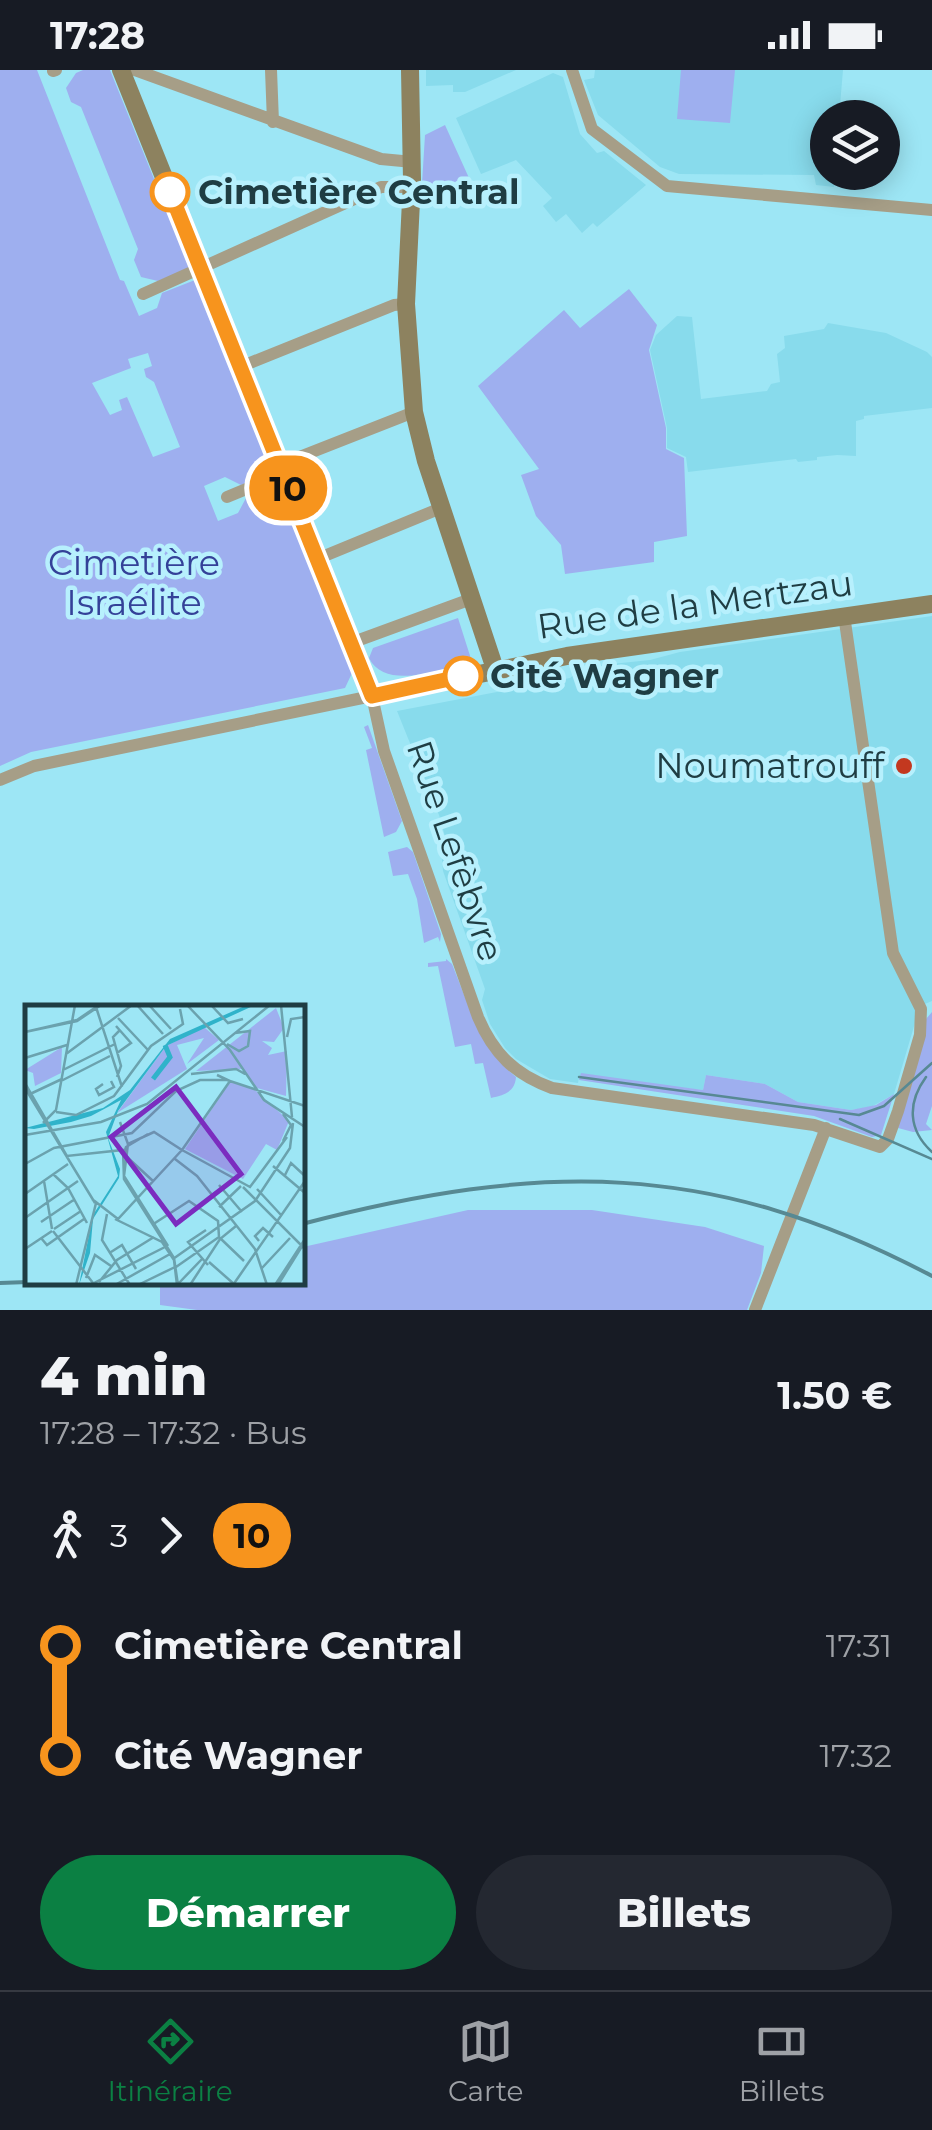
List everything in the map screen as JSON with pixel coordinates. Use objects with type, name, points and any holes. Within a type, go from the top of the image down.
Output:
[{"type":"main road","name":"Rue Lefèbvre","points":[[122,70],[372,696]]},
{"type":"main road","points":[[410,70],[413,162],[406,304],[414,412],[495,669]]},
{"type":"main road","name":"Rue de la Mertzau","points":[[372,696],[495,669],[932,604]]},
{"type":"street","points":[[134,70],[381,159],[413,162]]},
{"type":"street","points":[[271,70],[274,122]]},
{"type":"street","points":[[572,70],[592,128],[663,185],[932,210]]},
{"type":"street","points":[[143,294],[381,187],[412,187]]},
{"type":"street","points":[[240,367],[394,305],[406,304]]},
{"type":"street","points":[[227,497],[414,412]]},
{"type":"street","points":[[317,558],[442,508]]},
{"type":"street","points":[[351,644],[471,599]]},
{"type":"street","points":[[844,616],[893,953],[927,1008]]},
{"type":"street","name":"Rue Lefèbvre","points":[[372,696],[384,751],[478,1017],[504,1060],[528,1078],[552,1088],[826,1128],[874,1147],[886,1142],[927,1008]]},
{"type":"street","name":"Rue de la Mertzau","points":[[0,780],[34,766],[372,696]]},
{"type":"street","points":[[756,1310],[826,1128]]},
{"type":"shaded area","points":[[426,70],[516,70],[465,92],[453,92],[453,85],[426,86]]},
{"type":"shaded area","points":[[595,70],[843,70],[840,100],[810,100],[810,175],[679,174],[660,167],[598,115],[584,80],[594,78]]},
{"type":"shaded area","points":[[553,73],[563,77],[580,134],[597,153],[604,151],[646,185],[597,227],[593,223],[582,233],[566,214],[556,222],[543,206],[552,198],[516,160],[481,174],[456,118]]},
{"type":"shaded area","points":[[677,316],[692,317],[701,399],[767,391],[771,384],[780,382],[777,354],[785,348],[784,336],[824,329],[828,323],[886,333],[927,352],[932,357],[932,408],[864,416],[856,421],[856,456],[688,472],[686,457],[667,448],[667,428],[650,350],[656,335]]},
{"type":"shaded area","points":[[932,616],[932,1001],[920,1006],[894,1094],[871,1107],[851,1110],[798,1102],[765,1084],[706,1075],[703,1090],[579,1077],[578,1083],[550,1079],[516,1059],[490,1024],[482,1000],[485,989],[443,871],[441,849],[448,847],[439,815],[397,711],[570,678],[583,667]]},
{"type":"green space","name":"Cimetière Israélite","points":[[0,70],[37,70],[120,280],[124,281],[139,316],[157,308],[162,293],[195,280],[273,472],[241,485],[225,477],[204,486],[218,521],[238,513],[246,498],[278,485],[353,671],[345,688],[31,752],[0,766]],"holes":[[[148,353],[152,366],[144,369],[146,377],[154,382],[180,447],[153,457],[127,397],[119,400],[122,410],[110,415],[92,383],[131,368],[128,359]]]},
{"type":"green space","points":[[110,70],[190,268],[158,281],[141,277],[134,260],[138,249],[81,107],[71,102],[66,88],[76,73]]},
{"type":"green space","points":[[681,70],[735,70],[730,123],[677,119]]},
{"type":"green space","points":[[445,125],[469,178],[421,200],[425,135]]},
{"type":"green space","points":[[629,289],[657,325],[649,350],[666,428],[666,449],[684,458],[687,536],[654,542],[654,562],[565,574],[561,545],[536,516],[521,475],[539,469],[478,386],[564,310],[580,328]]},
{"type":"green space","points":[[458,618],[472,662],[401,676],[377,668],[369,658],[373,648]]},
{"type":"green space","points":[[368,725],[402,821],[396,832],[384,837],[366,750],[372,748],[364,727]]},
{"type":"green space","points":[[407,847],[413,852],[441,934],[440,942],[438,937],[424,943],[417,899],[408,874],[393,876],[388,852]]},
{"type":"green space","points":[[446,959],[452,964],[485,1040],[516,1077],[514,1086],[504,1094],[491,1098],[483,1063],[475,1064],[471,1044],[455,1047],[438,966],[428,967],[428,963]]},
{"type":"green space","points":[[932,1012],[932,1106],[926,1124],[932,1130],[913,1132],[898,1128],[926,1019]]},
{"type":"green space","points":[[581,1073],[703,1090],[706,1075],[765,1084],[798,1102],[851,1110],[876,1105],[894,1094],[881,1135],[872,1137],[814,1116],[579,1080]]},
{"type":"green space","points":[[468,1210],[592,1210],[705,1227],[764,1246],[761,1273],[747,1310],[197,1310],[160,1305],[160,1285],[305,1285],[305,1247]]},
{"type":"tram line","points":[[579,1077],[859,1115],[884,1106],[932,1063]]},
{"type":"tram line","points":[[926,1077],[916,1097],[913,1116],[918,1135],[932,1152]]},
{"type":"tram line","points":[[840,1119],[932,1159]]},
{"type":"railway","points":[[305,1223],[469,1190],[547,1182],[623,1183],[698,1192],[774,1210],[851,1238],[932,1276]]},
{"type":"railway","points":[[0,1283],[25,1282]]},
{"type":"bus line","name":"10","points":[[170,192],[372,696],[463,676]]},
{"type":"place","name":"Cimetière Central","points":[[170,192]]},
{"type":"place","name":"Cité Wagner","points":[[463,676]]},
{"type":"place","name":"Noumatrouff","points":[[904,766]]}]
